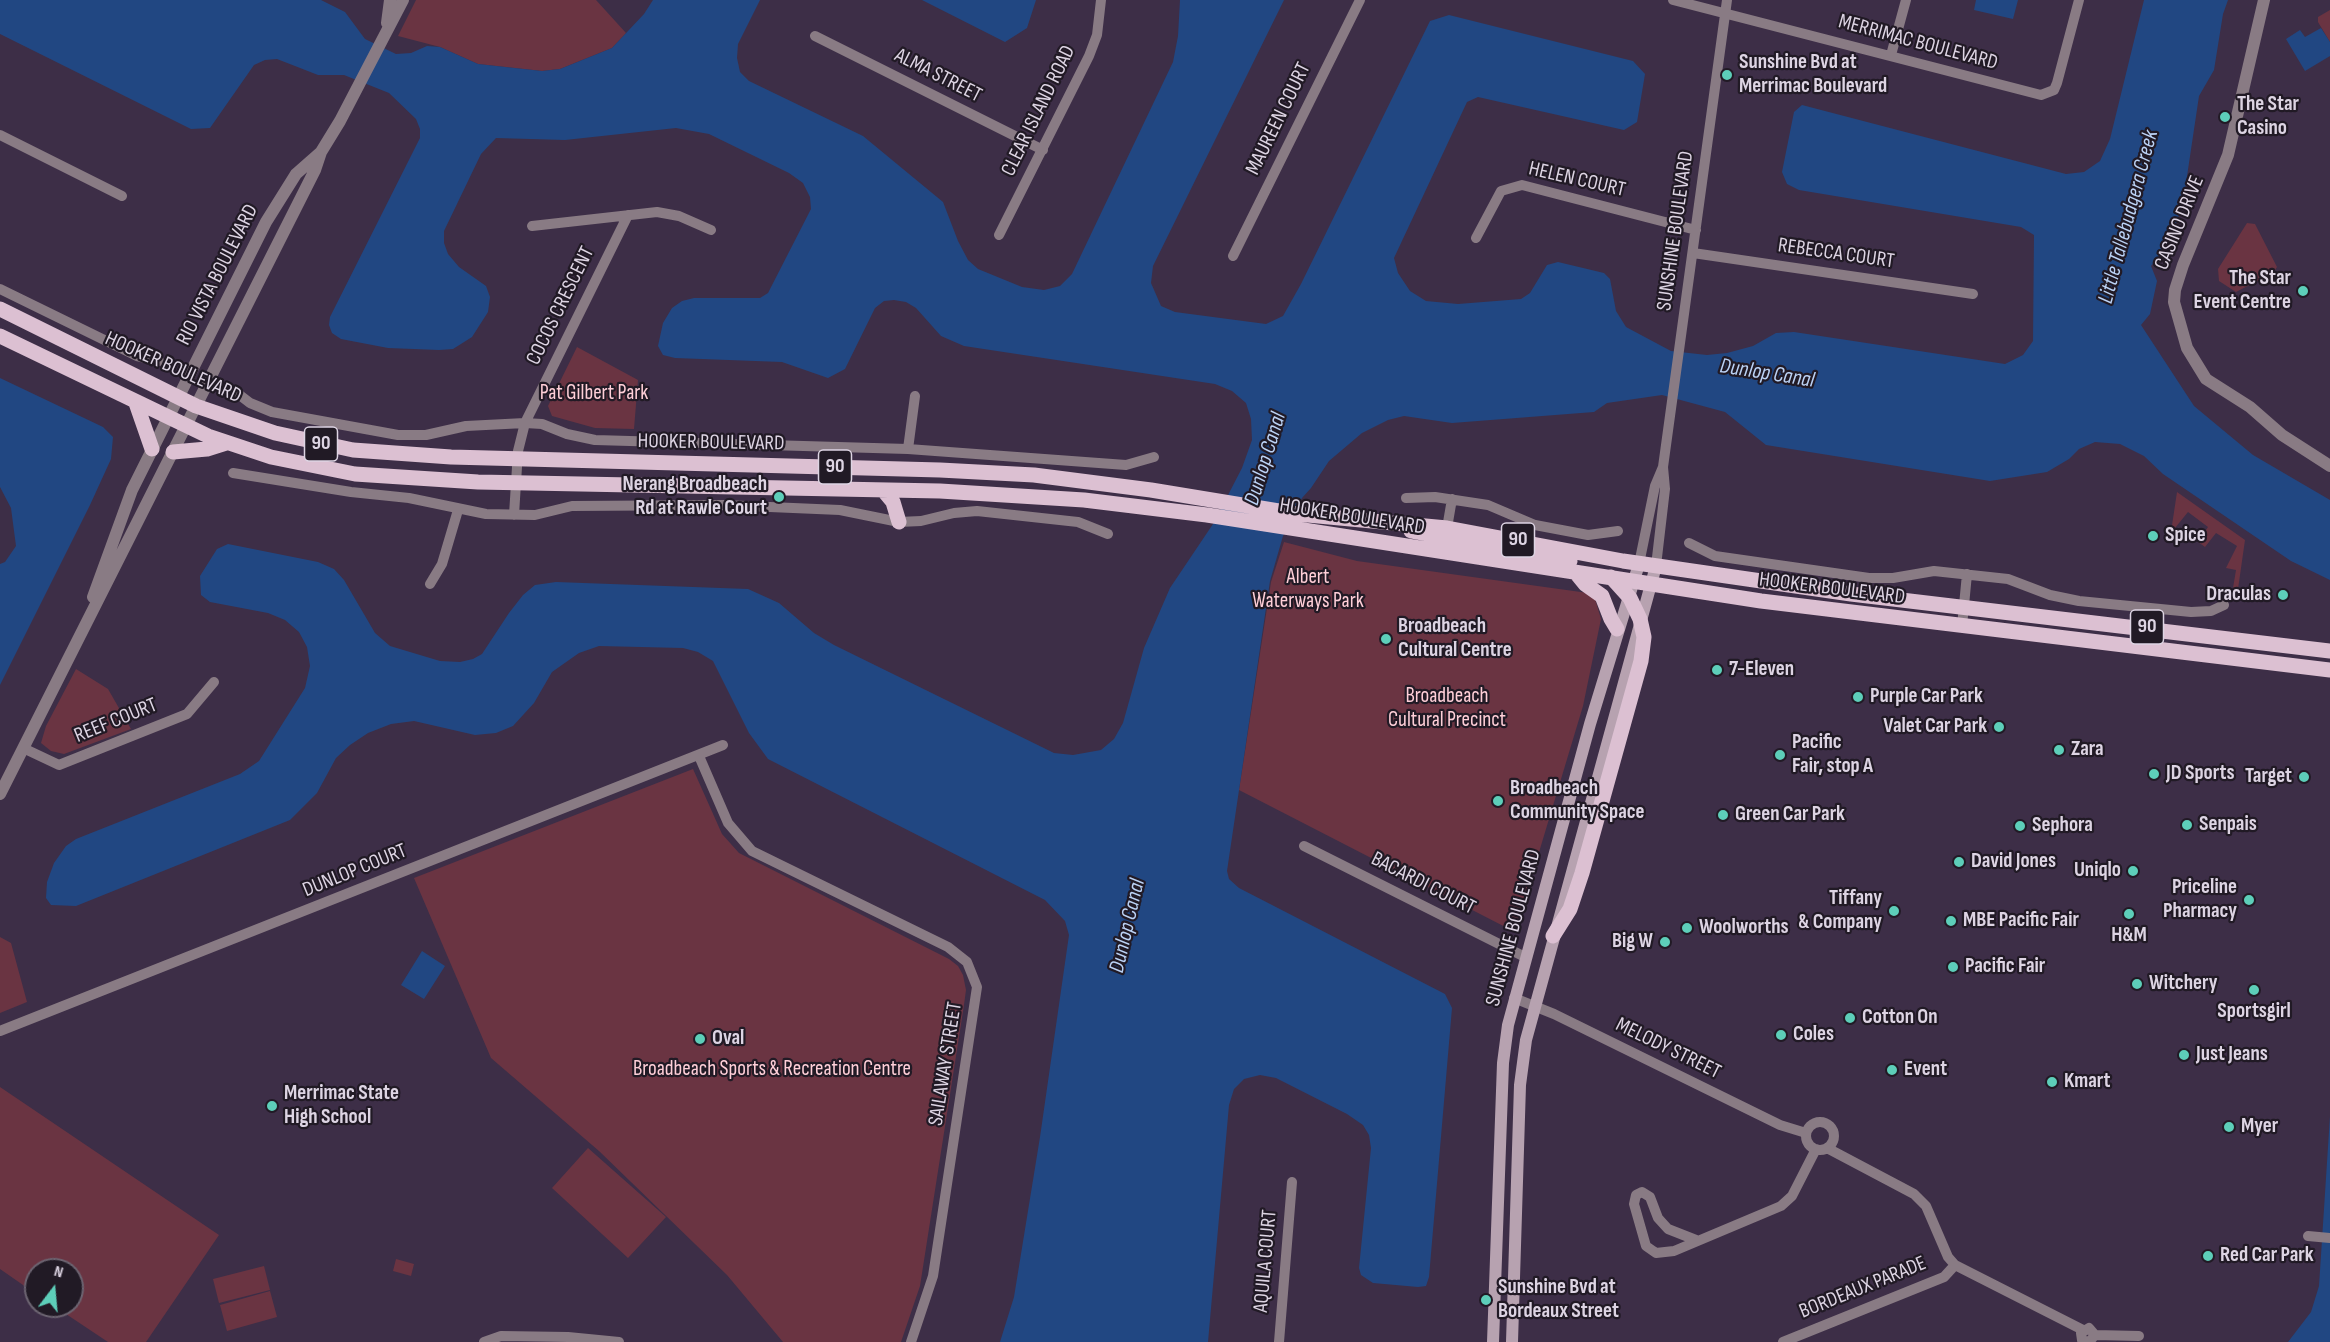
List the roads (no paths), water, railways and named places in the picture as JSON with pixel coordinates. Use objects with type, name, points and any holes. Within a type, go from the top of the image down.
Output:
[{"type":"main road","name":"HOOKER BOULEVARD","points":[[0,309],[196,406],[275,433],[353,450],[410,455],[518,459],[990,473],[1115,484],[1218,502],[1296,521],[1633,582],[1761,601],[2330,670]]},
{"type":"main road","name":"HOOKER BOULEVARD","points":[[0,336],[186,427],[226,443],[292,462],[355,474],[405,479],[516,483],[914,490],[1041,496],[1207,515],[1296,521],[1391,522],[1447,528],[1656,567],[2330,651]]},
{"type":"main road","points":[[136,403],[152,449]]},
{"type":"main road","points":[[173,452],[207,449],[226,443]]},
{"type":"main road","points":[[883,490],[893,502],[899,522]]},
{"type":"main road","points":[[899,522],[914,490]]},
{"type":"main road","points":[[1391,522],[1419,535],[1584,564],[1600,570],[1625,591],[1640,619],[1644,637],[1641,661],[1600,811],[1575,894],[1553,936]]},
{"type":"main road","name":"SUNSHINE BOULEVARD","points":[[1493,1342],[1503,1063],[1514,998],[1617,629],[1639,564]]},
{"type":"main road","name":"SUNSHINE BOULEVARD","points":[[1512,1342],[1520,1084],[1526,1040],[1656,567]]},
{"type":"main road","points":[[1576,573],[1585,584],[1602,596],[1617,629]]},
{"type":"street","name":"RIO VISTA BOULEVARD","points":[[386,30],[390,0]]},
{"type":"street","name":"RIO VISTA BOULEVARD","points":[[0,794],[315,170],[321,152],[354,95],[403,0]]},
{"type":"street","name":"CLEAR ISLAND ROAD","points":[[999,236],[1093,46],[1099,24],[1101,0]]},
{"type":"street","name":"MAUREEN COURT","points":[[1233,256],[1360,0]]},
{"type":"street","name":"MERRIMAC BOULEVARD","points":[[1673,0],[1891,55],[2033,94],[2048,94],[2057,83],[2079,0]]},
{"type":"street","name":"SUNSHINE BOULEVARD","points":[[1656,567],[1665,489],[1663,466],[1727,0]]},
{"type":"street","points":[[1891,55],[1906,0]]},
{"type":"street","name":"CASINO DRIVE","points":[[2264,0],[2228,156],[2182,265],[2174,302],[2187,348],[2206,379],[2250,407],[2282,435],[2330,466]]},
{"type":"street","name":"ALMA STREET","points":[[815,36],[1043,150]]},
{"type":"street","points":[[0,135],[122,196]]},
{"type":"street","name":"RIO VISTA BOULEVARD","points":[[83,627],[121,515],[177,397],[271,213],[296,174],[321,152]]},
{"type":"street","name":"HELEN COURT","points":[[1476,238],[1501,191],[1507,187],[1522,185],[1696,230]]},
{"type":"street","name":"COCOS CRESCENT","points":[[532,226],[657,212],[711,230]]},
{"type":"street","name":"COCOS CRESCENT","points":[[516,483],[525,423],[628,215]]},
{"type":"street","name":"REBECCA COURT","points":[[1693,254],[1973,294]]},
{"type":"street","name":"HOOKER BOULEVARD","points":[[0,289],[137,356],[159,361]]},
{"type":"street","name":"HOOKER BOULEVARD","points":[[237,393],[250,403],[272,412],[398,435],[426,435],[466,426],[525,423],[542,424],[567,434],[595,440],[908,449],[1126,465],[1154,457]]},
{"type":"street","points":[[908,449],[915,396]]},
{"type":"street","name":"SUNSHINE BOULEVARD","points":[[1639,564],[1654,486],[1663,466]]},
{"type":"street","points":[[233,473],[351,492],[416,499],[458,510],[514,515],[535,515],[572,506],[723,505],[840,510],[899,522],[921,522],[954,513],[977,512],[1078,522],[1108,534]]},
{"type":"street","points":[[514,515],[516,483]]},
{"type":"street","name":"HOOKER BOULEVARD","points":[[1406,498],[1424,496],[1488,505],[1543,527],[1588,535],[1618,531]]},
{"type":"street","name":"HOOKER BOULEVARD","points":[[1447,528],[1452,499]]},
{"type":"street","points":[[430,584],[442,564],[458,510]]},
{"type":"street","name":"HOOKER BOULEVARD","points":[[1689,543],[1715,556],[1869,578],[1893,578],[1934,571],[2008,579],[2050,595],[2079,601],[2191,612],[2224,606]]},
{"type":"street","points":[[1962,626],[1967,574]]},
{"type":"street","name":"REEF COURT","points":[[23,748],[59,765],[187,714],[214,682]]},
{"type":"street","name":"DUNLOP COURT","points":[[0,1031],[723,745]]},
{"type":"street","name":"SAILAWAY STREET","points":[[699,756],[728,823],[752,851],[948,947],[967,962],[977,987],[933,1276],[911,1342]]},
{"type":"street","name":"BACARDI COURT","points":[[1304,846],[1525,957]]},
{"type":"street","name":"MELODY STREET","points":[[1514,998],[1535,1006],[1780,1125],[1806,1133]]},
{"type":"street","points":[[1696,1240],[1684,1237],[1668,1228],[1658,1218],[1650,1197],[1642,1192],[1636,1195],[1634,1204],[1646,1246],[1656,1253],[1674,1251],[1781,1206],[1792,1196],[1821,1149],[1833,1137],[1828,1126],[1817,1123],[1806,1133],[1809,1144],[1821,1149],[1914,1194],[1926,1206],[1948,1257],[1955,1265]]},
{"type":"street","name":"AQUILA COURT","points":[[1280,1342],[1292,1182]]},
{"type":"street","name":"BORDEAUX PARADE","points":[[1783,1342],[1944,1277],[1955,1265],[2083,1330],[2081,1336],[2088,1341]]},
{"type":"street","points":[[484,1342],[501,1336],[568,1337],[619,1342]]},
{"type":"street","points":[[2088,1341],[2139,1336]]},
{"type":"water","points":[[0,0],[321,0],[345,12],[365,39],[396,54],[411,53],[427,46],[440,47],[478,64],[542,71],[560,69],[612,48],[644,14],[653,0],[760,0],[738,44],[737,58],[740,72],[749,81],[863,136],[943,202],[958,241],[968,260],[978,269],[1022,287],[1044,290],[1060,286],[1072,274],[1173,62],[1178,36],[1180,0],[1284,0],[1153,266],[1151,283],[1161,306],[1175,312],[1266,324],[1283,316],[1301,284],[1430,21],[1449,15],[1633,61],[1645,74],[1637,122],[1624,130],[1478,97],[1467,102],[1394,258],[1398,273],[1410,291],[1426,301],[1458,304],[1521,299],[1530,293],[1547,265],[1558,262],[1604,273],[1610,279],[1616,311],[1626,327],[1671,351],[1707,355],[1727,353],[1753,346],[1776,333],[1794,332],[2005,364],[2023,355],[2033,341],[2034,235],[2021,227],[1799,190],[1787,184],[1782,172],[1794,112],[1802,105],[2066,174],[2084,172],[2100,161],[2110,139],[2144,0],[2228,0],[2223,14],[2214,70],[2199,96],[2183,203],[2169,244],[2151,266],[2157,281],[2150,314],[2141,325],[2194,406],[2253,455],[2330,500],[2330,580],[2291,561],[2163,474],[2144,456],[2120,444],[2095,442],[2079,449],[2069,459],[2047,472],[1990,481],[1766,445],[1725,412],[1662,395],[1607,403],[1594,412],[1452,423],[1404,416],[1388,420],[1362,433],[1329,461],[1302,498],[1283,536],[1270,581],[1227,871],[1229,879],[1239,888],[1445,994],[1452,1008],[1429,1277],[1426,1286],[1373,1283],[1361,1275],[1359,1268],[1371,1148],[1369,1135],[1363,1125],[1347,1114],[1276,1078],[1260,1075],[1244,1079],[1234,1089],[1229,1105],[1208,1342],[1000,1342],[1014,1297],[1040,1137],[1069,935],[1065,921],[1045,900],[768,759],[749,733],[713,661],[698,652],[683,648],[599,646],[579,653],[552,672],[534,703],[513,726],[496,733],[475,735],[414,721],[391,724],[368,733],[336,758],[317,793],[290,820],[76,906],[51,905],[46,898],[47,882],[54,863],[66,846],[76,839],[240,774],[259,761],[305,688],[310,666],[307,647],[299,632],[285,620],[268,613],[210,602],[201,595],[200,576],[217,549],[228,544],[318,562],[334,569],[344,580],[375,633],[390,646],[440,661],[460,662],[482,654],[509,613],[523,595],[535,585],[556,582],[748,589],[779,603],[814,633],[834,645],[1054,753],[1073,755],[1101,750],[1114,739],[1123,723],[1144,648],[1170,588],[1213,524],[1242,468],[1252,440],[1251,419],[1246,403],[1232,391],[1215,384],[964,346],[941,336],[916,308],[906,302],[894,300],[884,301],[875,308],[845,369],[828,378],[782,362],[675,358],[663,355],[658,346],[663,323],[672,308],[682,301],[694,298],[760,298],[768,293],[811,209],[810,197],[803,183],[789,173],[709,134],[676,128],[565,140],[496,138],[481,154],[444,231],[444,243],[448,254],[459,267],[486,286],[490,297],[488,312],[472,337],[453,349],[439,350],[388,348],[341,339],[332,333],[329,325],[330,317],[420,138],[420,129],[416,119],[389,93],[344,75],[318,75],[277,59],[265,60],[254,65],[210,128],[191,129],[0,34]]},
{"type":"water","points":[[922,0],[1036,0],[1027,28],[1005,42]]},
{"type":"water","points":[[1976,0],[2018,0],[2013,19],[1974,10]]},
{"type":"water","points":[[2321,28],[2330,42],[2330,56],[2305,71],[2286,39],[2300,30],[2305,37]]},
{"type":"water","points":[[0,378],[103,427],[113,437],[111,459],[0,685],[0,564],[5,562],[16,546],[11,508],[0,487]]},
{"type":"water","points":[[422,951],[445,966],[424,999],[401,985]]},
{"type":"water","points":[[2330,1116],[2330,1342],[2288,1342],[2311,1312],[2319,1286]]},
{"type":"place","name":"Sunshine Bvd at Merrimac Boulevard","points":[[1727,75]]},
{"type":"place","name":"The Star Casino","points":[[2225,117]]},
{"type":"place","name":"The Star Event Centre","points":[[2303,291]]},
{"type":"place","name":"Nerang Broadbeach Rd at Rawle Court","points":[[779,497]]},
{"type":"place","name":"Spice","points":[[2153,536]]},
{"type":"place","name":"Draculas","points":[[2283,595]]},
{"type":"place","name":"Broadbeach Cultural Centre","points":[[1386,639]]},
{"type":"place","name":"7-Eleven","points":[[1717,670]]},
{"type":"place","name":"Purple Car Park","points":[[1858,697]]},
{"type":"place","name":"Valet Car Park","points":[[1999,727]]},
{"type":"place","name":"Zara","points":[[2059,750]]},
{"type":"place","name":"Pacific Fair, stop A","points":[[1780,755]]},
{"type":"place","name":"JD Sports","points":[[2154,774]]},
{"type":"place","name":"Target","points":[[2304,777]]},
{"type":"place","name":"Broadbeach Community Space","points":[[1498,801]]},
{"type":"place","name":"Green Car Park","points":[[1723,815]]},
{"type":"place","name":"Senpais","points":[[2187,825]]},
{"type":"place","name":"Sephora","points":[[2020,826]]},
{"type":"place","name":"David Jones","points":[[1959,862]]},
{"type":"place","name":"Uniqlo","points":[[2133,871]]},
{"type":"place","name":"Priceline Pharmacy","points":[[2249,900]]},
{"type":"place","name":"Tiffany & Company","points":[[1894,911]]},
{"type":"place","name":"H&M","points":[[2129,914]]},
{"type":"place","name":"MBE Pacific Fair","points":[[1951,921]]},
{"type":"place","name":"Woolworths","points":[[1687,928]]},
{"type":"place","name":"Big W","points":[[1665,942]]},
{"type":"place","name":"Pacific Fair","points":[[1953,967]]},
{"type":"place","name":"Witchery","points":[[2137,984]]},
{"type":"place","name":"Sportsgirl","points":[[2254,990]]},
{"type":"place","name":"Cotton On","points":[[1850,1018]]},
{"type":"place","name":"Coles","points":[[1781,1035]]},
{"type":"place","name":"Oval","points":[[700,1039]]},
{"type":"place","name":"Just Jeans","points":[[2184,1055]]},
{"type":"place","name":"Event","points":[[1892,1070]]},
{"type":"place","name":"Kmart","points":[[2052,1082]]},
{"type":"place","name":"Merrimac State High School","points":[[272,1106]]},
{"type":"place","name":"Myer","points":[[2229,1127]]},
{"type":"place","name":"Red Car Park","points":[[2208,1256]]},
{"type":"place","name":"Sunshine Bvd at Bordeaux Street","points":[[1486,1300]]},
{"type":"water label","name":"Little Tallebudgera Creek","points":[[2129,217]]},
{"type":"water label","name":"Dunlop Canal","points":[[1767,374]]},
{"type":"water label","name":"Dunlop Canal","points":[[1266,459]]},
{"type":"water label","name":"Dunlop Canal","points":[[1128,926]]},
{"type":"park label","name":"Pat Gilbert Park","points":[[594,394]]},
{"type":"park label","name":"Albert Waterways Park","points":[[1308,590]]},
{"type":"park label","name":"Broadbeach Cultural Precinct","points":[[1447,709]]},
{"type":"park label","name":"Broadbeach Sports & Recreation Centre","points":[[772,1070]]}]
